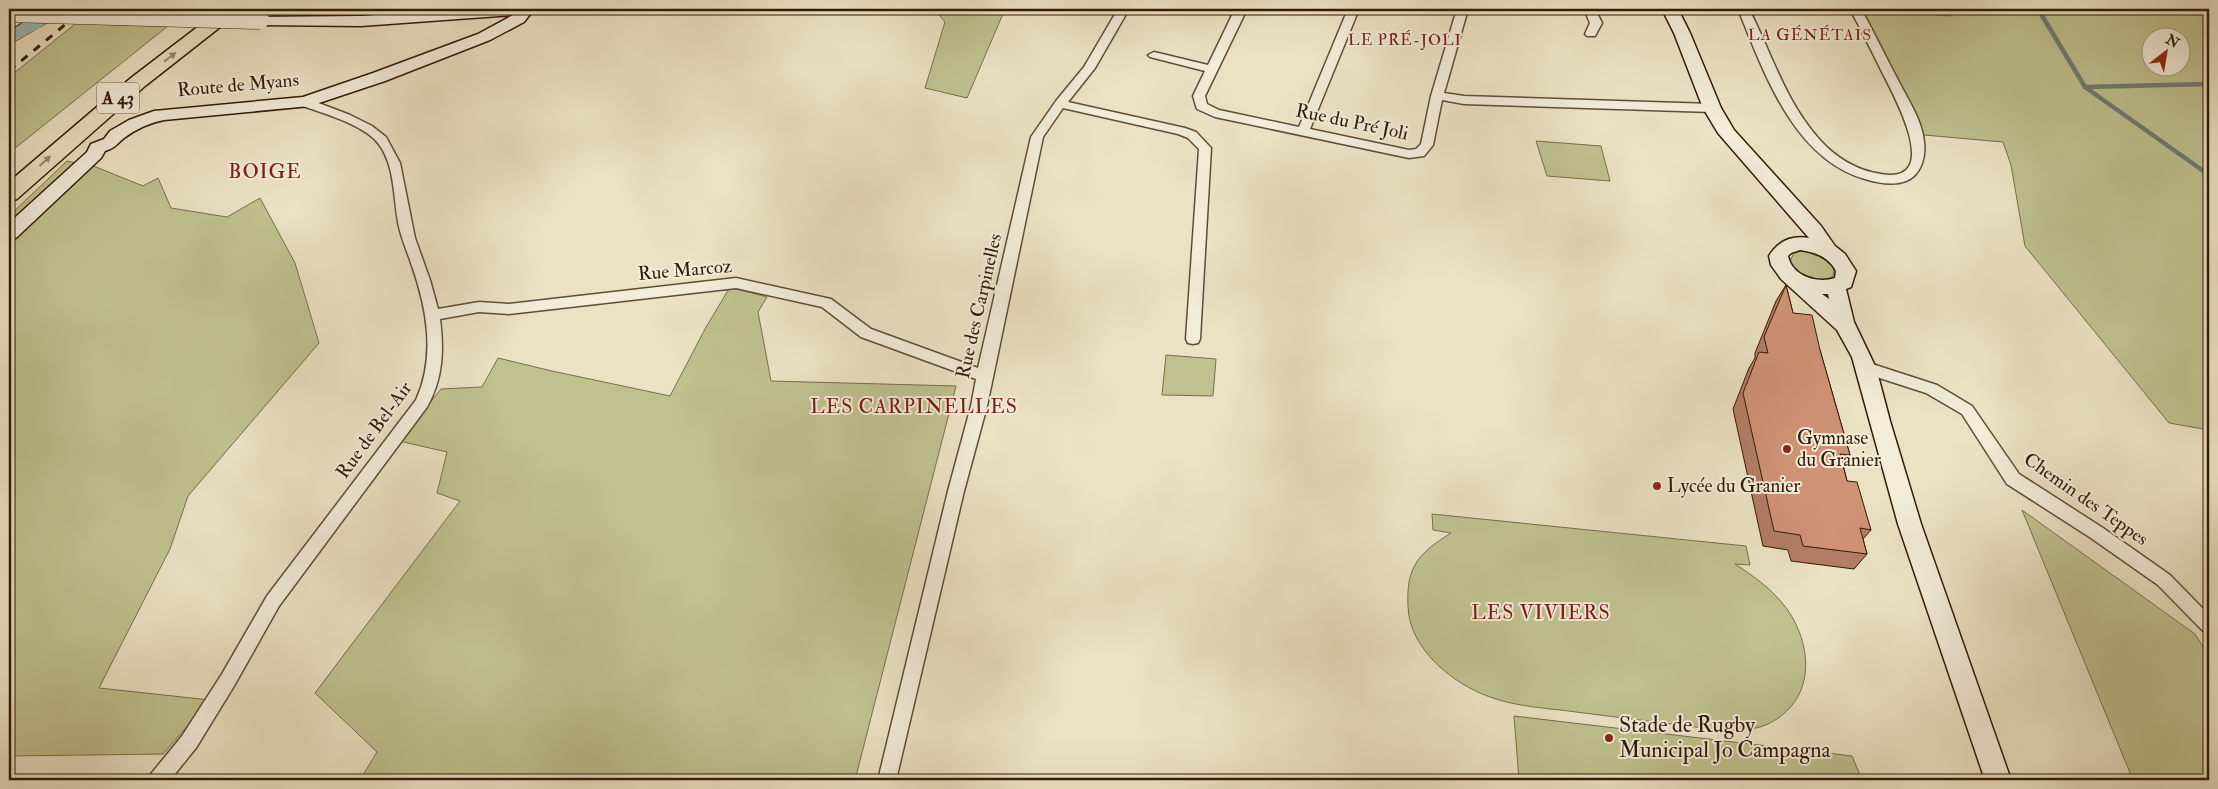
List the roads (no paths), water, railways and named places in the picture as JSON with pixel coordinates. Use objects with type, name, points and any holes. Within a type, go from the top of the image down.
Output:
[{"type":"highway","name":"A 43","points":[[9,169],[93,98],[208,9]]},
{"type":"highway","name":"A 43","points":[[9,194],[138,82],[233,9]]},
{"type":"main road","points":[[9,13],[306,22],[362,21],[525,9]]},
{"type":"main road","name":"Route de Myans","points":[[9,233],[95,154],[97,148],[111,143],[112,138],[129,127],[149,118],[172,112],[202,112],[304,102],[379,77],[484,37],[518,19],[525,9]]},
{"type":"main road","points":[[1670,9],[1682,33],[1712,108],[1727,133],[1828,251]]},
{"type":"main road","points":[[1790,244],[1794,209]]},
{"type":"main road","points":[[1792,279],[1814,288],[1836,287],[1844,282],[1846,270],[1837,257],[1828,251],[1808,244],[1790,244],[1781,250],[1778,256],[1779,264],[1784,272],[1792,279],[1845,325]]},
{"type":"main road","points":[[1836,287],[1845,325],[1859,350],[1866,369],[1871,394],[1900,495],[1998,780]]},
{"type":"street","points":[[9,27],[36,9]]},
{"type":"street","name":"Rue des Carpinelles","points":[[887,780],[956,491],[979,406],[1037,137],[1088,68],[1123,9]]},
{"type":"street","points":[[1303,131],[1354,9]]},
{"type":"street","points":[[1462,9],[1437,96],[1464,100],[1712,108]]},
{"type":"street","points":[[1590,9],[1596,23],[1591,34]]},
{"type":"street","points":[[1743,9],[1787,105],[1816,143],[1835,161],[1859,174],[1887,180],[1900,178],[1916,168],[1918,158],[1916,133],[1908,110],[1856,9]]},
{"type":"street","name":"Rue du Pré Joli","points":[[1236,10],[1199,96],[1201,106],[1215,113],[1408,154],[1420,154],[1427,146],[1437,96]]},
{"type":"street","points":[[1154,55],[1212,68]]},
{"type":"street","name":"Rue de Bel-Air","points":[[158,780],[188,742],[228,680],[273,601],[422,403],[430,388],[435,338],[418,264],[408,237],[401,188],[390,156],[381,139],[370,129],[304,102]]},
{"type":"street","points":[[1060,104],[1181,131],[1192,136],[1205,148],[1193,339]]},
{"type":"street","name":"Rue Marcoz","points":[[431,315],[479,307],[509,308],[736,283],[826,304],[866,332],[984,376]]},
{"type":"street","name":"Chemin des Teppes","points":[[1866,369],[1932,388],[1958,403],[1967,410],[2012,479],[2097,533],[2164,580],[2209,626]]},
{"type":"waterway","points":[[9,35],[30,24],[50,9]]},
{"type":"waterway","points":[[2038,9],[2085,87]]},
{"type":"waterway","points":[[2085,87],[2209,84]]},
{"type":"waterway","points":[[2085,87],[2209,175]]},
{"type":"railway","points":[[9,71],[84,9]]},
{"type":"place","name":"Gymnase du Granier","points":[[1787,449]]},
{"type":"place","name":"Lycée du Granier","points":[[1657,486]]},
{"type":"place","name":"Stade de Rugby Municipal Jo Campagna","points":[[1609,738]]},
{"type":"district","name":"LA GÉNÉTAIS","points":[[1810,35]]},
{"type":"district","name":"LE PRÉ-JOLI","points":[[1405,40]]},
{"type":"district","name":"BOIGE","points":[[265,171]]},
{"type":"district","name":"LES CARPINELLES","points":[[914,406]]},
{"type":"district","name":"LES VIVIERS","points":[[1541,612]]}]
